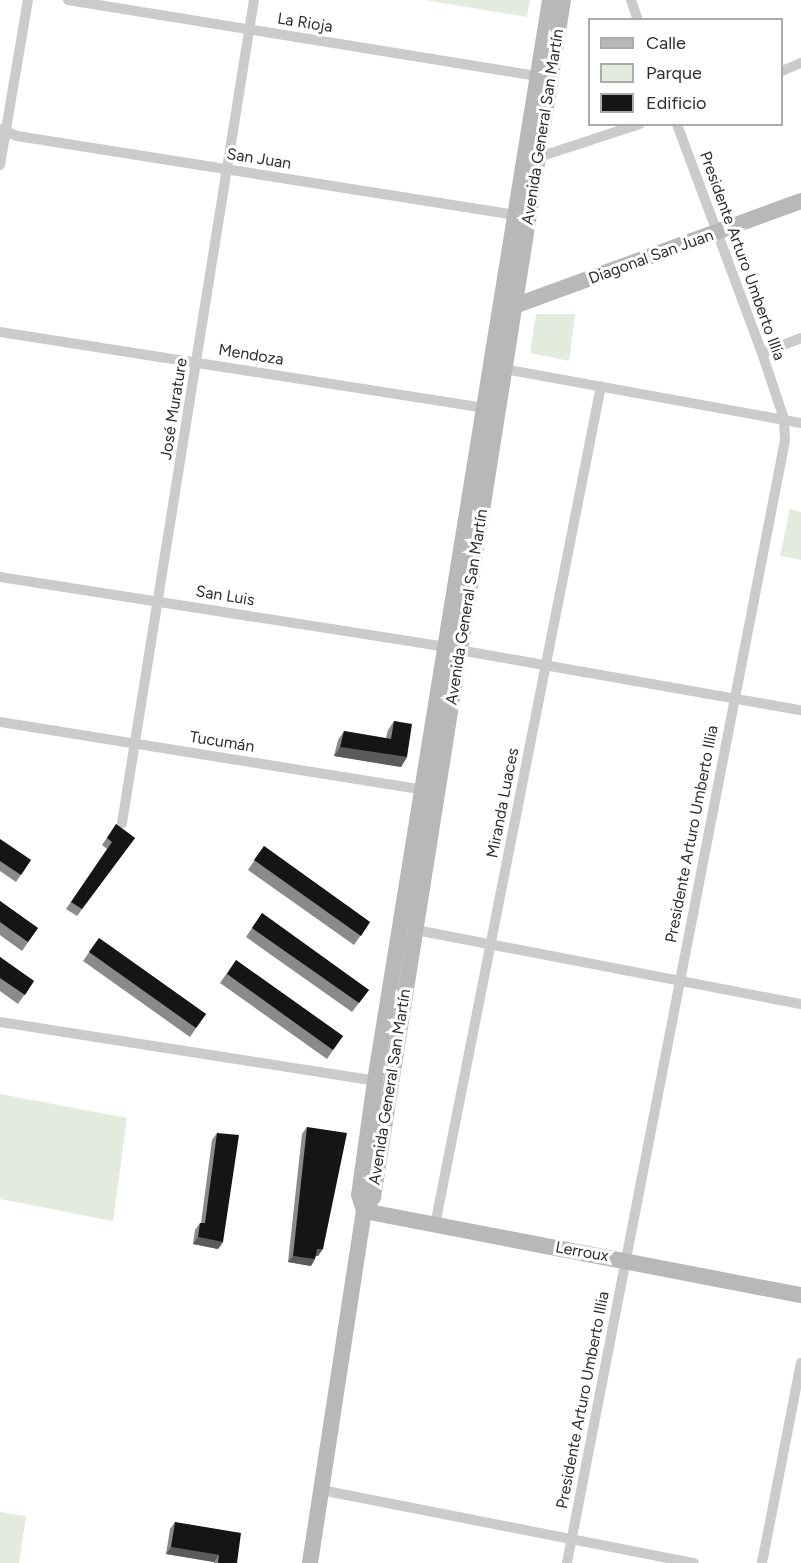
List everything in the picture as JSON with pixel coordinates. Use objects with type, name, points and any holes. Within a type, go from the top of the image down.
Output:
[{"type":"main road","name":"Avenida General San Martín","points":[[490,409],[504,369],[515,215],[550,0]]},
{"type":"main road","name":"Avenida General San Martín","points":[[310,1563],[364,1211],[373,1197],[416,930],[431,790],[490,409],[539,157],[563,0]]},
{"type":"main road","name":"Diagonal San Juan","points":[[508,308],[801,201]]},
{"type":"main road","name":"Avenida General San Martín","points":[[364,1211],[359,1195],[375,1081],[431,790]]},
{"type":"main road","name":"Lerroux","points":[[364,1211],[801,1295]]},
{"type":"street","points":[[0,165],[3,130],[28,0]]},
{"type":"street","name":"La Rioja","points":[[68,0],[538,76]]},
{"type":"street","name":"José Murature","points":[[122,823],[254,0]]},
{"type":"street","points":[[631,0],[637,18]]},
{"type":"street","points":[[783,71],[801,63]]},
{"type":"street","points":[[539,157],[633,126]]},
{"type":"street","name":"Presidente Arturo Umberto Illia","points":[[567,1563],[785,440],[784,419],[762,352],[678,126]]},
{"type":"street","name":"San Juan","points":[[3,130],[515,215]]},
{"type":"street","name":"Mendoza","points":[[0,332],[197,361],[490,409]]},
{"type":"street","points":[[762,352],[801,338]]},
{"type":"street","points":[[504,369],[801,423]]},
{"type":"street","name":"Miranda Luaces","points":[[435,1225],[601,386]]},
{"type":"street","name":"San Luis","points":[[0,577],[452,648],[801,710]]},
{"type":"street","name":"Tucumán","points":[[0,722],[431,790]]},
{"type":"street","points":[[416,930],[490,942],[801,1004]]},
{"type":"street","points":[[0,1022],[375,1081]]},
{"type":"street","points":[[762,1563],[801,1363]]},
{"type":"street","points":[[321,1490],[693,1563]]},
{"type":"green space","points":[[426,0],[530,0],[527,17]]},
{"type":"green space","points":[[536,314],[575,314],[569,361],[530,353]]},
{"type":"green space","points":[[790,509],[801,512],[801,560],[780,556]]},
{"type":"green space","points":[[0,1094],[127,1118],[113,1221],[0,1199]]},
{"type":"green space","points":[[0,1512],[26,1516],[19,1563],[0,1563]]},
{"type":"building","points":[[394,721],[412,724],[407,757],[340,747],[344,731],[391,739]]},
{"type":"building","points":[[116,824],[135,838],[82,909],[71,902],[112,842],[107,838]]},
{"type":"building","points":[[0,839],[31,860],[21,875],[0,861]]},
{"type":"building","points":[[264,846],[370,922],[361,936],[254,860]]},
{"type":"building","points":[[0,901],[38,928],[28,942],[0,922]]},
{"type":"building","points":[[262,913],[369,990],[359,1003],[252,928]]},
{"type":"building","points":[[99,938],[206,1014],[196,1028],[89,952]]},
{"type":"building","points":[[0,957],[34,981],[25,995],[0,978]]},
{"type":"building","points":[[236,960],[343,1036],[333,1050],[227,974]]},
{"type":"building","points":[[307,1127],[347,1133],[323,1249],[317,1249],[315,1259],[293,1256]]},
{"type":"building","points":[[217,1133],[239,1135],[223,1242],[198,1237],[200,1223],[205,1223]]},
{"type":"building","points":[[175,1522],[241,1533],[237,1563],[218,1563],[219,1555],[171,1547]]}]
